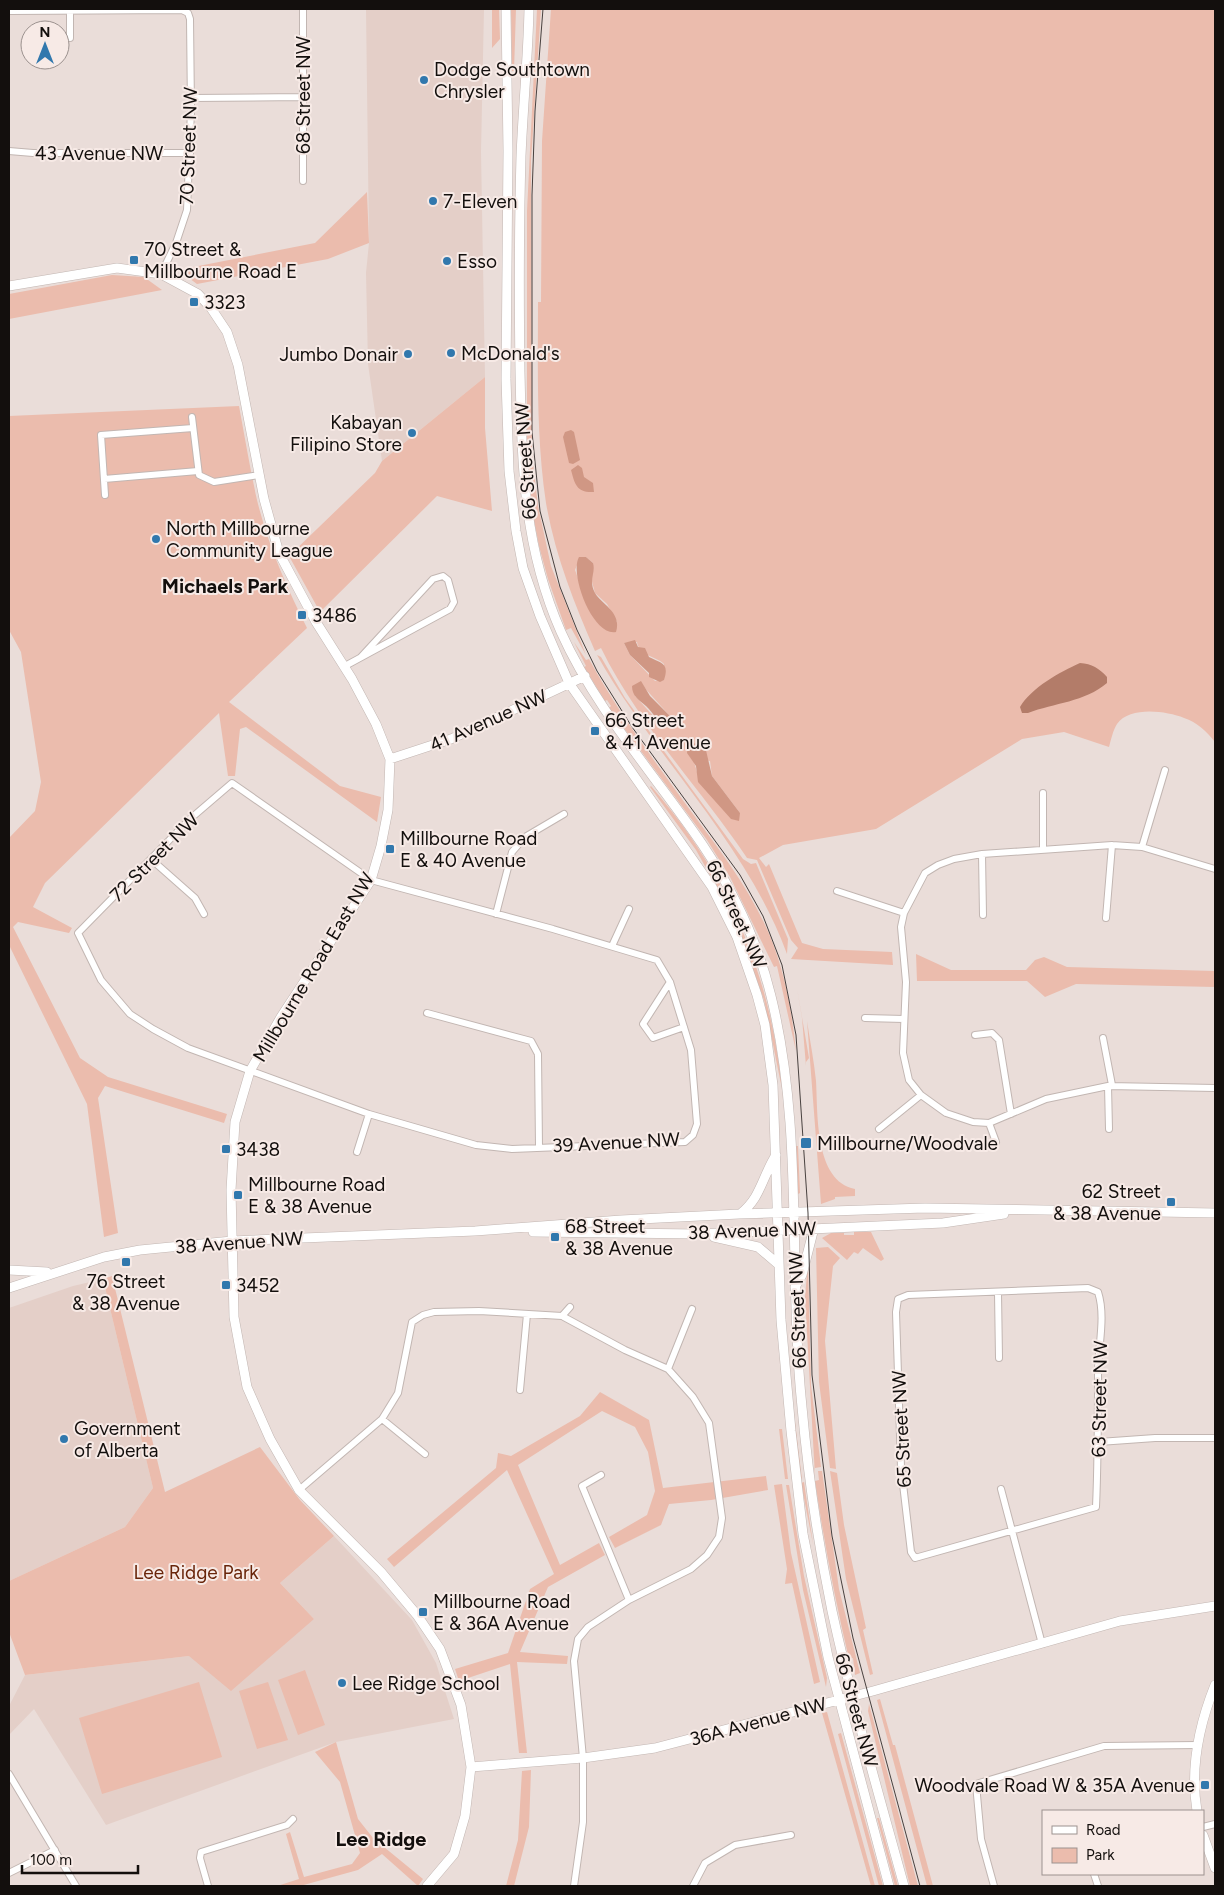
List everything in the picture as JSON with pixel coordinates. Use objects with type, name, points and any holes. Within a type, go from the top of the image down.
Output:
[{"type":"street","name":"68 Street NW","points":[[303,9],[303,181]]},
{"type":"street","name":"66 Street NW","points":[[506,9],[508,151],[506,380],[509,471],[516,531],[523,568],[540,616],[570,683],[712,887],[737,937],[765,1025],[773,1085],[778,1264],[786,1389],[804,1534],[828,1657],[889,1886]]},
{"type":"street","name":"66 Street NW","points":[[529,9],[521,151],[520,235],[522,474],[527,516],[546,592],[563,636],[585,676],[630,745],[704,847],[726,883],[761,960],[776,1015],[787,1081],[801,1401],[813,1507],[831,1605],[853,1696],[904,1886]]},
{"type":"street","name":"70 Street NW","points":[[70,11],[182,10],[188,13],[190,19],[191,98],[187,210],[176,244],[161,274]]},
{"type":"street","points":[[9,11],[70,11],[70,20]]},
{"type":"street","points":[[191,98],[303,97]]},
{"type":"street","name":"43 Avenue NW","points":[[9,151],[33,154],[190,153]]},
{"type":"street","name":"Millbourne Road East NW","points":[[9,286],[108,268],[161,274],[198,294],[211,308],[227,332],[238,365],[259,475],[279,553],[316,622],[345,666],[376,724],[390,759],[388,810],[381,846],[371,880],[281,1017],[250,1071],[234,1122],[231,1155],[234,1321],[247,1387],[270,1439],[299,1490],[381,1572],[417,1615],[440,1649],[462,1705],[471,1767],[465,1816],[454,1854],[427,1886]]},
{"type":"street","points":[[192,418],[199,475],[214,482],[259,475]]},
{"type":"street","points":[[105,496],[102,435],[193,428]]},
{"type":"street","points":[[104,479],[198,471]]},
{"type":"street","points":[[345,666],[450,609],[454,602],[448,580],[443,576],[433,579],[361,657]]},
{"type":"street","name":"41 Avenue NW","points":[[390,759],[451,739],[585,676]]},
{"type":"street","points":[[1142,847],[1165,770]]},
{"type":"street","name":"72 Street NW","points":[[78,933],[152,860],[190,819],[232,783],[371,880]]},
{"type":"street","points":[[1043,793],[1043,850]]},
{"type":"street","points":[[496,914],[512,852],[525,837],[564,814]]},
{"type":"street","points":[[1106,918],[1112,846]]},
{"type":"street","points":[[1215,869],[1142,847],[1112,846],[1043,850],[982,854],[954,859],[938,865],[925,873],[904,913],[900,927],[906,982],[903,1053],[909,1080],[921,1095],[934,1106],[953,1116],[973,1122],[990,1123],[1046,1099],[1110,1086],[1215,1088]]},
{"type":"street","points":[[982,854],[983,915]]},
{"type":"street","points":[[152,860],[195,898],[204,914]]},
{"type":"street","points":[[371,880],[652,958],[660,963],[670,982],[684,1027],[653,1038],[643,1024],[670,982]]},
{"type":"street","points":[[837,891],[904,913]]},
{"type":"street","points":[[612,946],[629,909]]},
{"type":"street","name":"39 Avenue NW","points":[[78,933],[101,980],[130,1014],[153,1030],[188,1048],[369,1114],[476,1145],[512,1149],[685,1142],[693,1135],[696,1124],[691,1050],[684,1027]]},
{"type":"street","name":"39 Avenue NW","points":[[427,1013],[531,1042],[538,1054],[539,1147]]},
{"type":"street","points":[[865,1018],[904,1019]]},
{"type":"street","points":[[975,1035],[992,1034],[999,1040],[1011,1114]]},
{"type":"street","points":[[1103,1038],[1110,1086],[1109,1129]]},
{"type":"street","points":[[879,1129],[921,1095]]},
{"type":"street","points":[[357,1152],[369,1114]]},
{"type":"street","points":[[990,1123],[996,1142]]},
{"type":"street","points":[[739,1214],[754,1202],[765,1172],[776,1155]]},
{"type":"street","name":"38 Avenue NW","points":[[9,1288],[53,1272],[115,1255],[232,1241],[475,1231],[739,1214],[925,1208],[1100,1209],[1215,1213]]},
{"type":"street","name":"38 Avenue NW","points":[[475,1231],[699,1234],[943,1223],[1028,1210]]},
{"type":"street","points":[[795,1287],[802,1276],[814,1228]]},
{"type":"street","points":[[699,1234],[754,1246],[764,1251],[778,1264]]},
{"type":"street","points":[[9,1270],[53,1272]]},
{"type":"street","name":"63 Street NW","points":[[998,1293],[1088,1288],[1098,1292],[1102,1304],[1098,1371],[1099,1442],[1096,1507],[1012,1531]]},
{"type":"street","points":[[998,1293],[999,1358]]},
{"type":"street","name":"65 Street NW","points":[[998,1293],[908,1295],[898,1299],[896,1312],[901,1467],[911,1552],[915,1558],[1012,1531]]},
{"type":"street","points":[[562,1316],[570,1307]]},
{"type":"street","points":[[668,1369],[692,1309]]},
{"type":"street","points":[[299,1490],[382,1418],[398,1393],[412,1322],[423,1315],[434,1312],[479,1311],[562,1316],[625,1350],[668,1369],[693,1397],[709,1423],[722,1518],[719,1537],[707,1555],[692,1569],[629,1600],[588,1627],[578,1639],[574,1670],[583,1758],[583,1822],[574,1886]]},
{"type":"street","points":[[520,1390],[527,1314]]},
{"type":"street","points":[[382,1418],[425,1454]]},
{"type":"street","points":[[1099,1442],[1155,1438],[1215,1438]]},
{"type":"street","points":[[601,1475],[582,1486],[629,1600]]},
{"type":"street","points":[[1001,1489],[1042,1644]]},
{"type":"street","name":"36A Avenue NW","points":[[471,1767],[583,1758],[655,1748],[839,1700],[1120,1622],[1215,1606]]},
{"type":"street","points":[[1197,1810],[1193,1783],[1198,1746],[1215,1686]]},
{"type":"street","points":[[994,1886],[981,1839],[976,1784],[1104,1746],[1198,1746]]},
{"type":"street","points":[[9,1774],[76,1886]]},
{"type":"street","points":[[208,1886],[200,1858],[201,1852],[287,1825],[294,1819]]},
{"type":"street","points":[[693,1886],[705,1863],[735,1845],[790,1835]]},
{"type":"street","points":[[1204,1838],[1215,1868]]},
{"type":"street","points":[[9,1874],[55,1850]]},
{"type":"shaded area","points":[[366,9],[484,9],[481,152],[485,377],[382,461],[368,364],[366,273],[369,243]]},
{"type":"shaded area","points":[[571,430],[574,432],[580,460],[573,464],[569,463],[563,437],[565,432]]},
{"type":"shaded area","points":[[578,465],[582,468],[584,477],[593,483],[594,492],[584,491],[576,484],[571,470]]},
{"type":"shaded area","points":[[579,557],[586,557],[593,563],[593,588],[598,597],[614,614],[617,625],[616,632],[607,631],[599,625],[585,603],[577,577]]},
{"type":"shaded area","points":[[635,640],[638,647],[645,648],[649,657],[665,666],[666,674],[664,680],[660,682],[649,677],[649,673],[630,655],[624,643]]},
{"type":"shaded area","points":[[1080,663],[1092,665],[1098,669],[1107,677],[1107,683],[1079,698],[1028,713],[1022,713],[1020,707],[1031,693],[1055,676]]},
{"type":"shaded area","points":[[641,681],[650,696],[674,720],[672,722],[660,721],[638,700],[632,686]]},
{"type":"shaded area","points":[[693,743],[705,746],[712,776],[740,813],[739,821],[731,819],[698,782],[696,766],[687,753],[688,745]]},
{"type":"shaded area","points":[[103,1279],[153,1488],[125,1527],[9,1581],[9,1308],[73,1286]]},
{"type":"shaded area","name":"Lee Ridge School","points":[[334,1536],[412,1620],[436,1663],[454,1719],[336,1742],[106,1825],[34,1709],[9,1735],[9,1706],[25,1675],[189,1656],[314,1619],[280,1583]]},
{"type":"green space","points":[[492,9],[499,9],[500,39],[492,48]]},
{"type":"green space","points":[[511,9],[516,9],[514,71],[512,71]]},
{"type":"green space","points":[[537,9],[541,9],[531,161],[532,455],[538,506],[551,566],[586,655],[571,628],[566,630],[548,579],[539,546],[530,499],[527,456],[527,211]]},
{"type":"green space","points":[[551,9],[1215,9],[1215,742],[1193,722],[1168,713],[1158,712],[1139,712],[1123,718],[1116,726],[1109,747],[1064,732],[1022,739],[876,829],[783,845],[759,858],[766,867],[769,864],[802,943],[823,949],[892,952],[893,965],[791,959],[798,948],[791,940],[757,860],[747,858],[650,728],[632,702],[601,648],[595,651],[573,597],[554,541],[546,503],[539,428],[538,302],[541,302],[542,141]],"holes":[[[586,557],[593,563],[591,578],[595,593],[607,604],[617,622],[597,620],[591,613],[575,570],[577,565]],[[637,642],[638,647],[644,653],[661,661],[664,664],[664,680],[655,681],[630,655],[624,643]],[[642,685],[669,715],[668,723],[657,720],[635,696]],[[690,757],[710,761],[712,776],[740,813],[697,772],[694,762]]]},
{"type":"green space","points":[[367,192],[369,243],[328,259],[197,284],[178,270],[315,243]]},
{"type":"green space","points":[[112,275],[144,277],[162,290],[9,319],[9,294]]},
{"type":"green space","points":[[485,377],[485,428],[492,511],[437,496],[320,612],[289,556],[375,473],[382,461]]},
{"type":"green space","name":"Michaels Park","points":[[239,406],[261,517],[279,566],[307,628],[229,702],[340,786],[381,797],[377,822],[246,727],[240,729],[235,776],[228,776],[219,713],[45,883],[33,907],[72,928],[69,933],[18,922],[13,927],[80,1058],[108,1077],[227,1114],[224,1123],[105,1086],[98,1098],[118,1233],[104,1237],[87,1104],[9,945],[9,838],[35,811],[41,782],[21,652],[9,630],[9,416]]},
{"type":"green space","points":[[574,642],[586,660],[589,659],[625,719],[725,858],[754,903],[770,936],[784,978],[796,1051],[777,966],[774,967],[730,877],[707,840],[609,708],[611,706],[607,700],[605,701],[584,667],[586,666]]},
{"type":"green space","points":[[597,655],[601,657],[625,698],[743,859],[751,864],[756,863],[788,939],[787,954],[769,913],[724,837],[645,729]]},
{"type":"green space","points":[[651,786],[702,854],[723,890],[741,927],[756,965],[767,1005],[776,1046],[782,1089],[764,1000],[736,922],[696,850]]},
{"type":"green space","points":[[916,954],[951,970],[1026,970],[1035,960],[1044,957],[1067,967],[1215,971],[1215,987],[1076,984],[1045,997],[1027,981],[917,981]]},
{"type":"green space","points":[[797,988],[809,1058],[806,1066],[802,1018]]},
{"type":"green space","points":[[807,1021],[816,1081],[818,1127],[825,1159],[832,1173],[842,1183],[855,1189],[855,1196],[835,1197],[835,1199],[821,1204]]},
{"type":"green space","points":[[796,1146],[798,1146],[800,1193],[798,1194]]},
{"type":"green space","points":[[854,1232],[871,1232],[884,1259],[881,1261],[863,1248],[858,1254],[854,1252],[847,1260],[822,1238],[831,1233],[854,1235]]},
{"type":"green space","points":[[828,1247],[840,1258],[833,1266],[825,1341],[836,1469],[830,1468],[819,1382],[816,1248]]},
{"type":"green space","points":[[808,1263],[811,1385],[821,1467],[815,1468],[815,1476],[805,1297]]},
{"type":"green space","name":"Lee Ridge Park","points":[[112,1276],[165,1492],[260,1447],[300,1500],[334,1536],[280,1583],[314,1619],[231,1691],[189,1656],[25,1675],[9,1632],[9,1581],[125,1527],[153,1488],[103,1279]]},
{"type":"green space","points":[[600,1392],[649,1420],[663,1488],[766,1476],[768,1490],[711,1500],[669,1504],[661,1525],[615,1548],[609,1537],[647,1515],[655,1491],[648,1452],[635,1427],[602,1411],[518,1465],[560,1565],[599,1543],[605,1555],[548,1587],[520,1652],[568,1656],[567,1664],[517,1662],[527,1753],[519,1753],[510,1664],[459,1681],[455,1669],[508,1653],[530,1589],[554,1574],[507,1470],[394,1567],[387,1559],[496,1468],[498,1453],[511,1456],[580,1416]]},
{"type":"green space","points":[[793,1406],[802,1479],[800,1477]]},
{"type":"green space","points":[[779,1429],[782,1429],[788,1479],[785,1479]]},
{"type":"green space","points":[[818,1471],[822,1471],[839,1589],[860,1673],[855,1675],[853,1658],[849,1659],[834,1593],[815,1481],[819,1480]]},
{"type":"green space","points":[[830,1471],[837,1473],[844,1525],[866,1628],[863,1630],[873,1674],[870,1675],[846,1579]]},
{"type":"green space","points":[[804,1482],[813,1544],[801,1483]]},
{"type":"green space","points":[[782,1484],[791,1553],[820,1682],[814,1684],[792,1583],[785,1584],[787,1569],[774,1485]]},
{"type":"green space","points":[[786,1485],[789,1485],[804,1576],[827,1678],[826,1687],[803,1590]]},
{"type":"green space","points":[[305,1670],[325,1725],[298,1735],[278,1680]]},
{"type":"green space","points":[[199,1682],[222,1757],[102,1794],[79,1718]]},
{"type":"green space","points":[[268,1682],[288,1740],[257,1749],[239,1691]]},
{"type":"green space","points":[[880,1699],[893,1745],[895,1745],[933,1886],[927,1886],[877,1700]]},
{"type":"green space","points":[[869,1704],[918,1886],[910,1886],[868,1711]]},
{"type":"green space","points":[[827,1712],[875,1886],[871,1886],[822,1713]]},
{"type":"green space","points":[[841,1733],[883,1886],[879,1886],[838,1734]]},
{"type":"green space","points":[[336,1742],[358,1819],[373,1838],[423,1879],[418,1886],[382,1854],[358,1870],[300,1886],[277,1886],[299,1879],[286,1834],[290,1832],[304,1877],[352,1864],[360,1853],[340,1782],[315,1752]]},
{"type":"green space","points":[[531,1770],[529,1827],[514,1886],[506,1886],[518,1840],[522,1771]]},
{"type":"green space","points":[[877,1818],[879,1818],[898,1886],[895,1886]]},
{"type":"tram line","points":[[543,9],[535,111],[532,195],[532,432],[540,511],[560,587],[577,630],[597,671],[632,727],[740,875],[763,916],[782,965],[796,1035],[808,1213],[812,1375],[832,1536],[853,1638],[920,1886]]},
{"type":"place","name":"Dodge Southtown Chrysler","points":[[424,80]]},
{"type":"place","name":"7-Eleven","points":[[433,201]]},
{"type":"place","name":"70 Street & Millbourne Road E","points":[[134,260]]},
{"type":"place","name":"Esso","points":[[447,261]]},
{"type":"place","name":"3323","points":[[194,302]]},
{"type":"place","name":"McDonald's","points":[[451,353]]},
{"type":"place","name":"Jumbo Donair","points":[[408,354]]},
{"type":"place","name":"Kabayan Filipino Store","points":[[412,433]]},
{"type":"place","name":"North Millbourne Community League","points":[[156,539]]},
{"type":"place","name":"3486","points":[[302,615]]},
{"type":"place","name":"66 Street & 41 Avenue","points":[[595,731]]},
{"type":"place","name":"Millbourne Road E & 40 Avenue","points":[[390,849]]},
{"type":"place","name":"Millbourne/Woodvale","points":[[806,1143]]},
{"type":"place","name":"3438","points":[[226,1149]]},
{"type":"place","name":"Millbourne Road E & 38 Avenue","points":[[238,1195]]},
{"type":"place","name":"62 Street & 38 Avenue","points":[[1171,1202]]},
{"type":"place","name":"68 Street & 38 Avenue","points":[[555,1237]]},
{"type":"place","name":"76 Street & 38 Avenue","points":[[126,1262]]},
{"type":"place","name":"3452","points":[[226,1285]]},
{"type":"place","name":"Government of Alberta","points":[[64,1439]]},
{"type":"place","name":"Millbourne Road E & 36A Avenue","points":[[423,1612]]},
{"type":"place","name":"Lee Ridge School","points":[[342,1683]]},
{"type":"place","name":"Woodvale Road W & 35A Avenue","points":[[1205,1785]]},
{"type":"district","name":"Michaels Park","points":[[225,586]]},
{"type":"district","name":"Lee Ridge","points":[[381,1839]]}]
